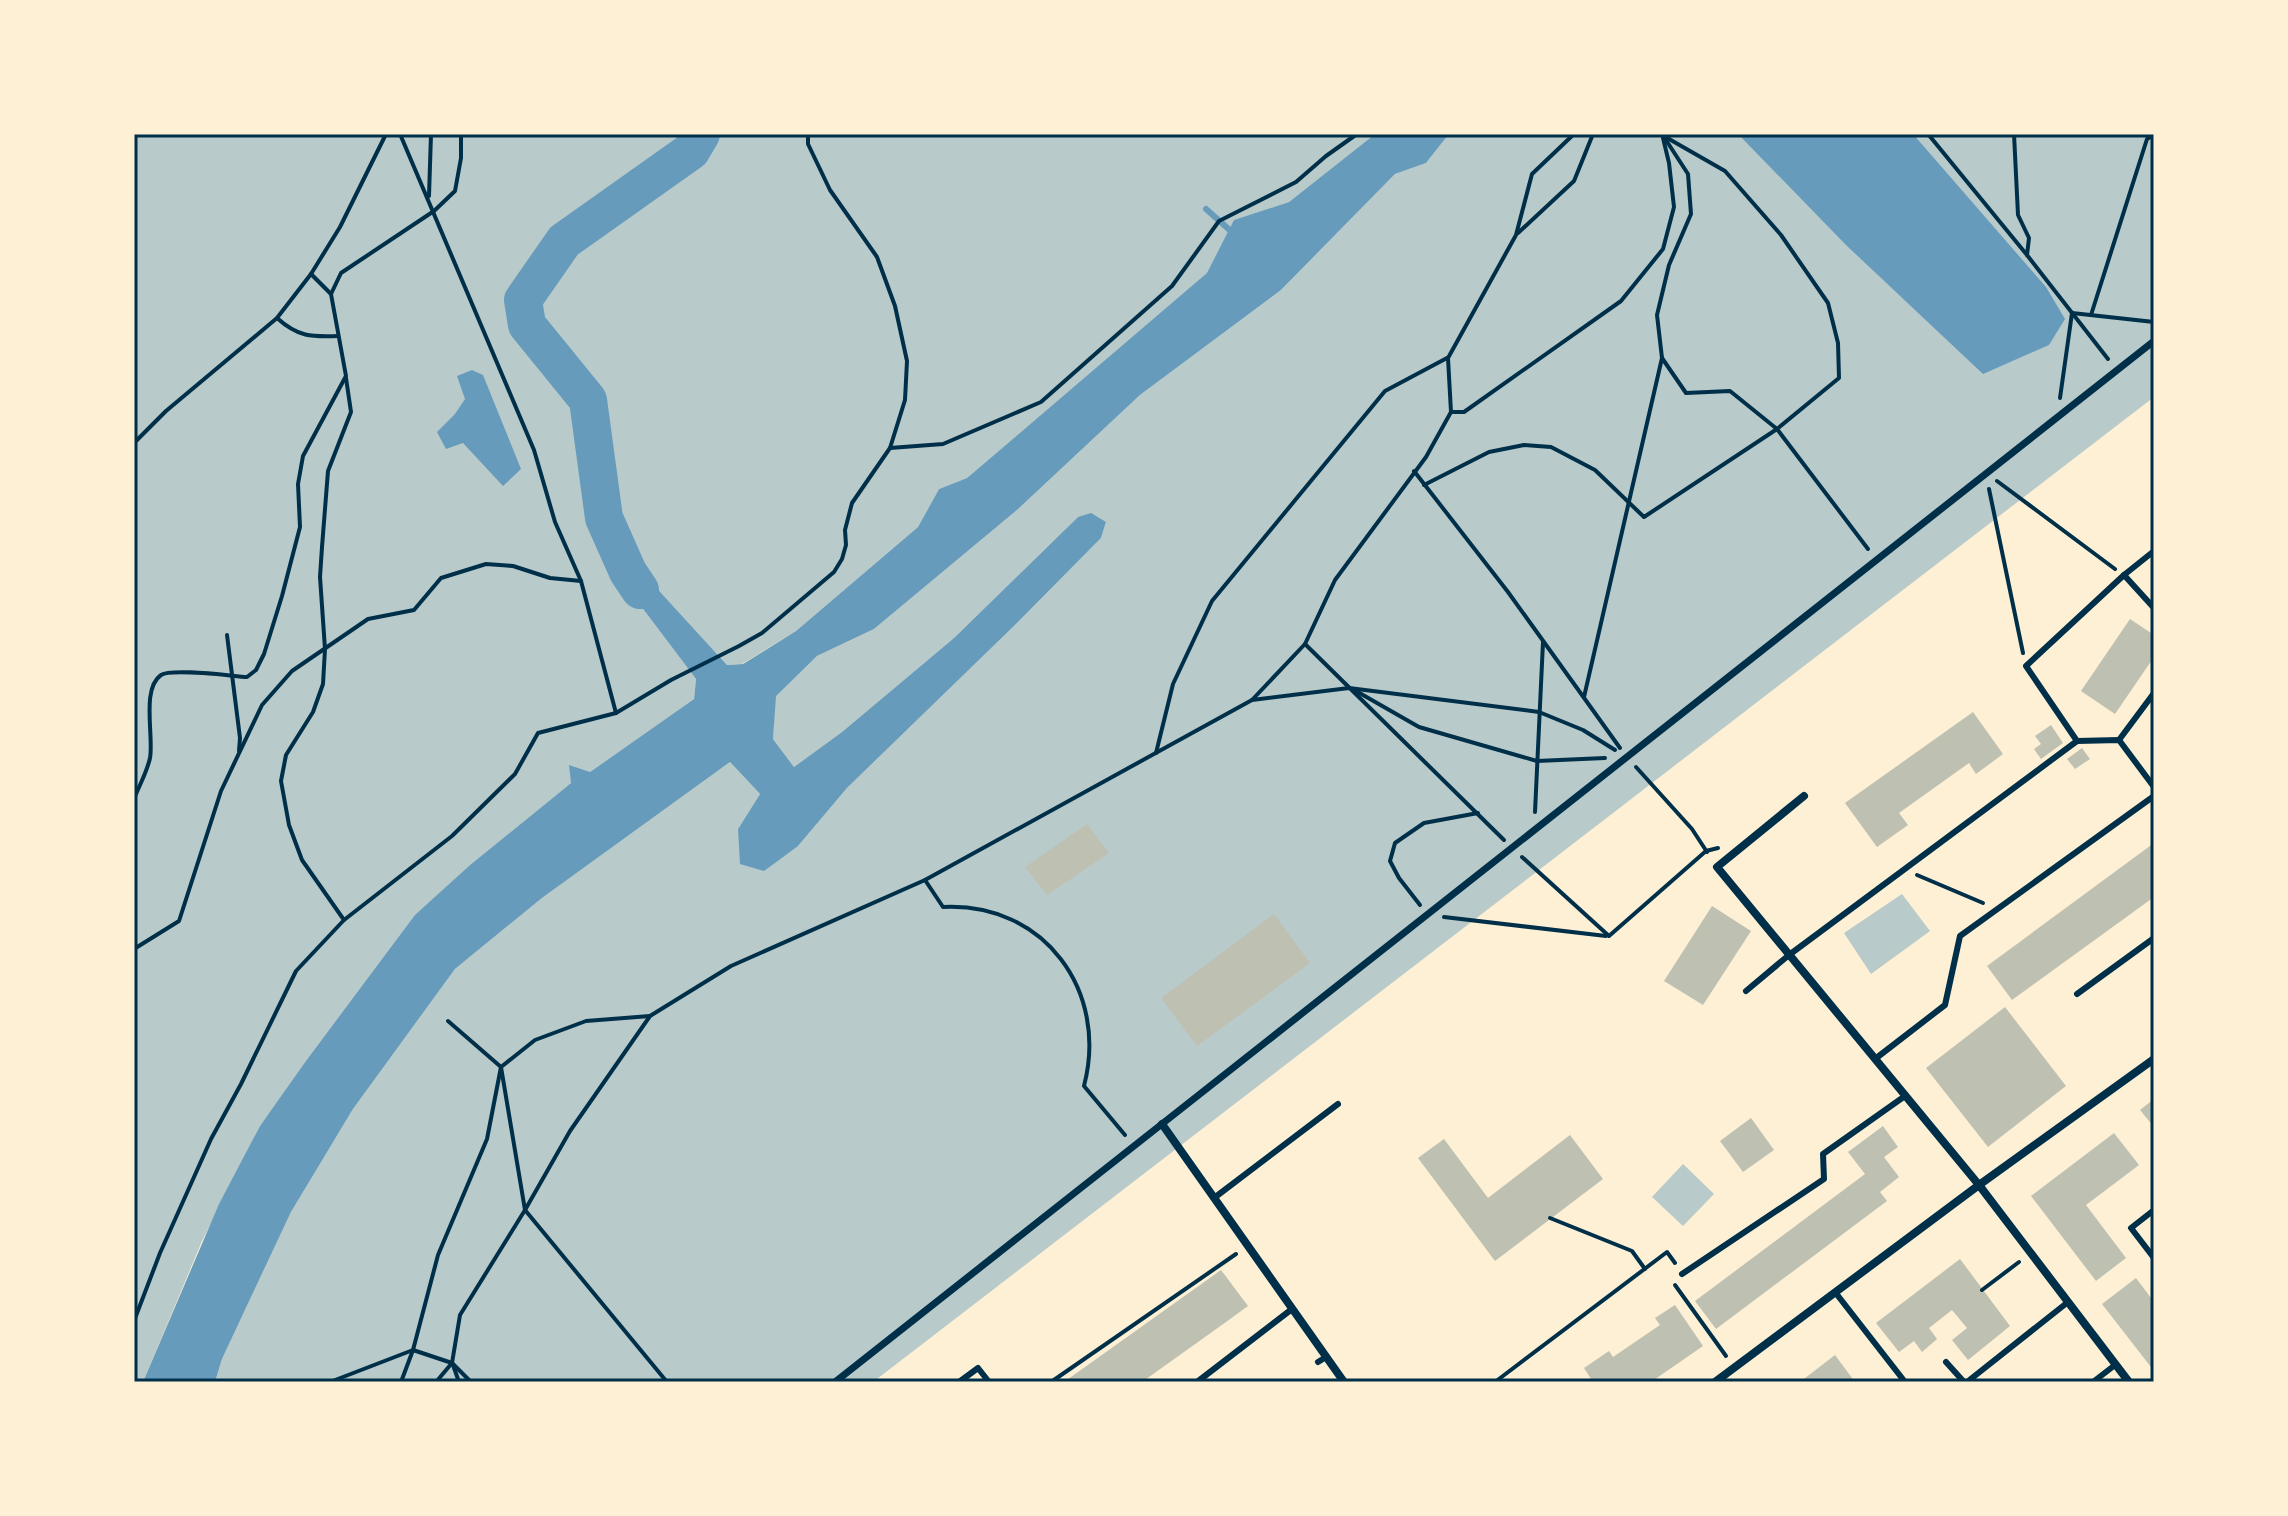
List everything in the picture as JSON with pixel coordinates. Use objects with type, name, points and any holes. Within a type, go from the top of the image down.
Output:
[{"type":"street","points":[[835,1382],[2154,341]]},
{"type":"street","points":[[1804,796],[1717,867],[1979,1185],[2129,1382]]},
{"type":"street","points":[[1719,1381],[1979,1185],[2154,1059]]},
{"type":"street","points":[[1162,1124],[1292,1309],[1322,1359],[1344,1382]]},
{"type":"lane","points":[[2077,741],[2026,666],[2154,551]]},
{"type":"lane","points":[[2124,575],[2154,608]]},
{"type":"lane","points":[[2119,740],[2154,693]]},
{"type":"lane","points":[[1746,991],[1789,955],[2077,741],[2119,740]]},
{"type":"lane","points":[[2119,740],[2154,787]]},
{"type":"lane","points":[[1875,1059],[1945,1005],[1960,936],[2154,796]]},
{"type":"lane","points":[[2077,994],[2154,938]]},
{"type":"lane","points":[[1682,1274],[1824,1179],[1823,1154],[1905,1096]]},
{"type":"lane","points":[[1214,1198],[1338,1104]]},
{"type":"lane","points":[[2154,1210],[2131,1228],[2154,1258]]},
{"type":"lane","points":[[1835,1292],[1905,1382]]},
{"type":"lane","points":[[1946,1362],[1966,1382],[2068,1302]]},
{"type":"lane","points":[[1197,1382],[1292,1309]]},
{"type":"lane","points":[[2093,1382],[2115,1365]]},
{"type":"lane","points":[[959,1382],[978,1368],[989,1382]]},
{"type":"path","points":[[134,443],[166,411],[277,318],[311,274],[340,227],[386,134]]},
{"type":"path","points":[[400,134],[534,450],[555,522],[581,581],[616,713]]},
{"type":"path","points":[[429,200],[431,134]]},
{"type":"path","points":[[344,920],[302,860],[289,825],[281,781],[286,755],[313,712],[323,684],[325,649],[320,577],[328,471],[351,412],[331,294],[341,273],[434,211],[455,191],[461,158],[461,134]]},
{"type":"path","points":[[134,1321],[136,1304],[211,1139],[296,971],[344,920],[452,836],[515,774],[538,733],[616,713],[671,680],[762,633],[834,572],[842,559],[852,503],[890,448],[905,400],[907,361],[895,306],[877,257],[830,190],[808,144],[808,134]]},
{"type":"path","points":[[890,448],[943,444],[1041,402],[1172,286],[1219,221],[1296,182],[1357,134]]},
{"type":"path","points":[[459,1382],[452,1363],[460,1315],[570,1131],[650,1016],[731,966],[925,880],[1252,700],[1305,644],[1335,580],[1426,457],[1451,412],[1448,358],[1516,235],[1532,174],[1574,134]]},
{"type":"path","points":[[1516,235],[1574,181],[1593,134]]},
{"type":"path","points":[[1584,697],[1662,358],[1657,315],[1669,265],[1691,214],[1688,174],[1662,134]]},
{"type":"path","points":[[1451,412],[1464,412],[1621,301],[1663,249],[1674,207],[1662,134]]},
{"type":"path","points":[[1424,485],[1489,452],[1524,445],[1551,447],[1595,470],[1644,517],[1777,429],[1839,378],[1838,343],[1828,303],[1781,235],[1725,171],[1662,134]]},
{"type":"path","points":[[1928,134],[2117,371]]},
{"type":"path","points":[[2014,134],[2018,215],[2029,238],[2027,255]]},
{"type":"path","points":[[2091,315],[2147,139],[2154,135]]},
{"type":"path","points":[[311,274],[331,294]]},
{"type":"path","points":[[2072,313],[2154,322]]},
{"type":"path","points":[[2058,417],[2072,313]]},
{"type":"path","points":[[277,318],[291,330],[313,337],[338,336]]},
{"type":"path","points":[[1156,753],[1173,684],[1212,601],[1385,391],[1448,358]]},
{"type":"path","points":[[1662,358],[1686,393],[1730,391],[1777,429],[1877,560]]},
{"type":"path","points":[[134,799],[150,759],[152,724],[149,701],[152,686],[161,674],[174,672],[247,677],[256,670],[282,596],[300,527],[298,484],[303,456],[346,376]]},
{"type":"path","points":[[1414,471],[1627,757],[1692,829],[1706,851]]},
{"type":"path","points":[[1986,474],[2124,575]]},
{"type":"path","points":[[1986,474],[2026,666]]},
{"type":"path","points":[[134,949],[179,921],[221,791],[262,705],[292,671],[368,619],[414,610],[441,578],[486,564],[513,566],[550,578],[581,581]]},
{"type":"path","points":[[227,635],[240,738],[239,754]]},
{"type":"path","points":[[1534,830],[1543,642]]},
{"type":"path","points":[[1305,644],[1609,936]]},
{"type":"path","points":[[1252,700],[1349,688],[1539,712],[1583,730],[1627,757]]},
{"type":"path","points":[[1349,688],[1419,727],[1537,761],[1627,757]]},
{"type":"path","points":[[1478,813],[1424,823],[1395,843],[1390,861],[1427,915],[1609,936],[1706,851],[1720,848]]},
{"type":"path","points":[[1904,870],[1997,909]]},
{"type":"path","points":[[925,880],[943,907],[972,908],[1008,918],[1040,937],[1066,964],[1088,1016],[1090,1053],[1084,1086],[1123,1133]]},
{"type":"path","points":[[401,1382],[413,1350],[438,1255],[487,1139],[501,1067],[535,1040],[586,1021],[650,1016]]},
{"type":"path","points":[[448,1021],[501,1067],[525,1210],[667,1382]]},
{"type":"path","points":[[1550,1218],[1632,1251],[1645,1269]]},
{"type":"path","points":[[1051,1382],[1248,1247]]},
{"type":"path","points":[[1495,1382],[1667,1252],[1682,1274],[1671,1280],[1734,1367]]},
{"type":"path","points":[[1982,1290],[2031,1253]]},
{"type":"path","points":[[330,1382],[413,1350],[452,1363],[471,1382]]},
{"type":"path","points":[[436,1382],[452,1363]]},
{"type":"shaded area","points":[[134,134],[1375,134],[1289,202],[1235,220],[1208,273],[967,478],[939,489],[918,527],[796,631],[742,664],[727,665],[652,583],[610,528],[634,597],[696,679],[694,699],[571,783],[470,865],[415,916],[260,1126],[202,1241],[143,1382],[134,1382]]},
{"type":"shaded area","points":[[1449,134],[2154,134],[2154,397],[873,1382],[215,1382],[222,1359],[291,1212],[353,1109],[455,969],[542,898],[730,762],[760,794],[738,829],[798,846],[847,788],[1101,538],[1106,522],[1078,517],[954,638],[842,732],[794,767],[773,739],[775,696],[817,656],[874,629],[1017,510],[1140,395],[1281,290],[1395,174],[1426,163]]},
{"type":"shaded area","points":[[1902,894],[1930,931],[1871,974],[1844,933]]},
{"type":"shaded area","points":[[1683,1164],[1714,1194],[1683,1226],[1652,1197]]},
{"type":"water","points":[[1375,134],[1449,134],[1426,163],[1395,174],[1281,290],[1140,395],[1017,510],[874,629],[817,656],[776,696],[773,739],[794,767],[842,732],[954,638],[1078,517],[1091,513],[1106,522],[1101,538],[847,788],[798,846],[764,871],[740,864],[738,829],[760,794],[730,762],[542,898],[455,969],[353,1109],[291,1212],[222,1359],[215,1382],[143,1382],[219,1204],[260,1126],[415,915],[470,865],[571,783],[569,765],[590,772],[694,699],[696,679],[634,597],[608,525],[652,583],[727,665],[743,664],[796,631],[918,527],[939,489],[967,478],[1207,273],[1234,220],[1289,202]]},
{"type":"water","points":[[1738,134],[1913,134],[2046,287],[2065,319],[2049,345],[1983,374],[1846,245]]},
{"type":"water","points":[[472,370],[483,375],[521,469],[503,486],[463,443],[446,449],[437,432],[465,399],[457,376]]},
{"type":"building","points":[[2130,619],[2154,635],[2154,657],[2115,714],[2081,691]]},
{"type":"building","points":[[1973,712],[2003,754],[1976,774],[1969,763],[1899,813],[1908,825],[1877,847],[1845,803]]},
{"type":"building","points":[[2051,725],[2063,743],[2041,759],[2034,749],[2041,744],[2035,736]]},
{"type":"building","points":[[2082,748],[2090,759],[2075,769],[2067,759]]},
{"type":"building","points":[[1087,824],[1109,853],[1047,895],[1025,867]]},
{"type":"building","points":[[2154,843],[2154,897],[2012,1000],[1987,966]]},
{"type":"building","points":[[1712,906],[1751,931],[1703,1005],[1664,981]]},
{"type":"building","points":[[1274,914],[1310,963],[1197,1046],[1161,998]]},
{"type":"building","points":[[2005,1007],[2066,1086],[1988,1147],[1926,1068]]},
{"type":"building","points":[[2154,1099],[2154,1127],[2140,1110]]},
{"type":"building","points":[[1751,1118],[1774,1150],[1743,1172],[1720,1141]]},
{"type":"building","points":[[1883,1126],[1898,1147],[1884,1157],[1899,1177],[1880,1192],[1887,1201],[1716,1329],[1695,1301],[1865,1174],[1848,1152]]},
{"type":"building","points":[[2114,1133],[2139,1165],[2086,1205],[2126,1258],[2096,1281],[2031,1196]]},
{"type":"building","points":[[1570,1135],[1603,1179],[1495,1261],[1418,1158],[1444,1139],[1488,1198]]},
{"type":"building","points":[[1960,1259],[2010,1326],[1968,1360],[1952,1340],[1967,1328],[1952,1310],[1929,1328],[1937,1339],[1922,1352],[1914,1341],[1899,1352],[1876,1323]]},
{"type":"building","points":[[1221,1270],[1248,1306],[1142,1382],[1064,1382]]},
{"type":"building","points":[[2136,1278],[2154,1302],[2154,1371],[2102,1304]]},
{"type":"building","points":[[1675,1305],[1703,1346],[1651,1382],[1593,1382],[1584,1368],[1609,1351],[1613,1357],[1660,1325],[1655,1318]]},
{"type":"building","points":[[1835,1355],[1855,1382],[1800,1382]]},
{"type":"waterway","points":[[640,590],[628,572],[604,518],[588,400],[527,325],[523,300],[564,241],[691,151],[701,134]]},
{"type":"waterway","points":[[1206,209],[1233,233]]}]
